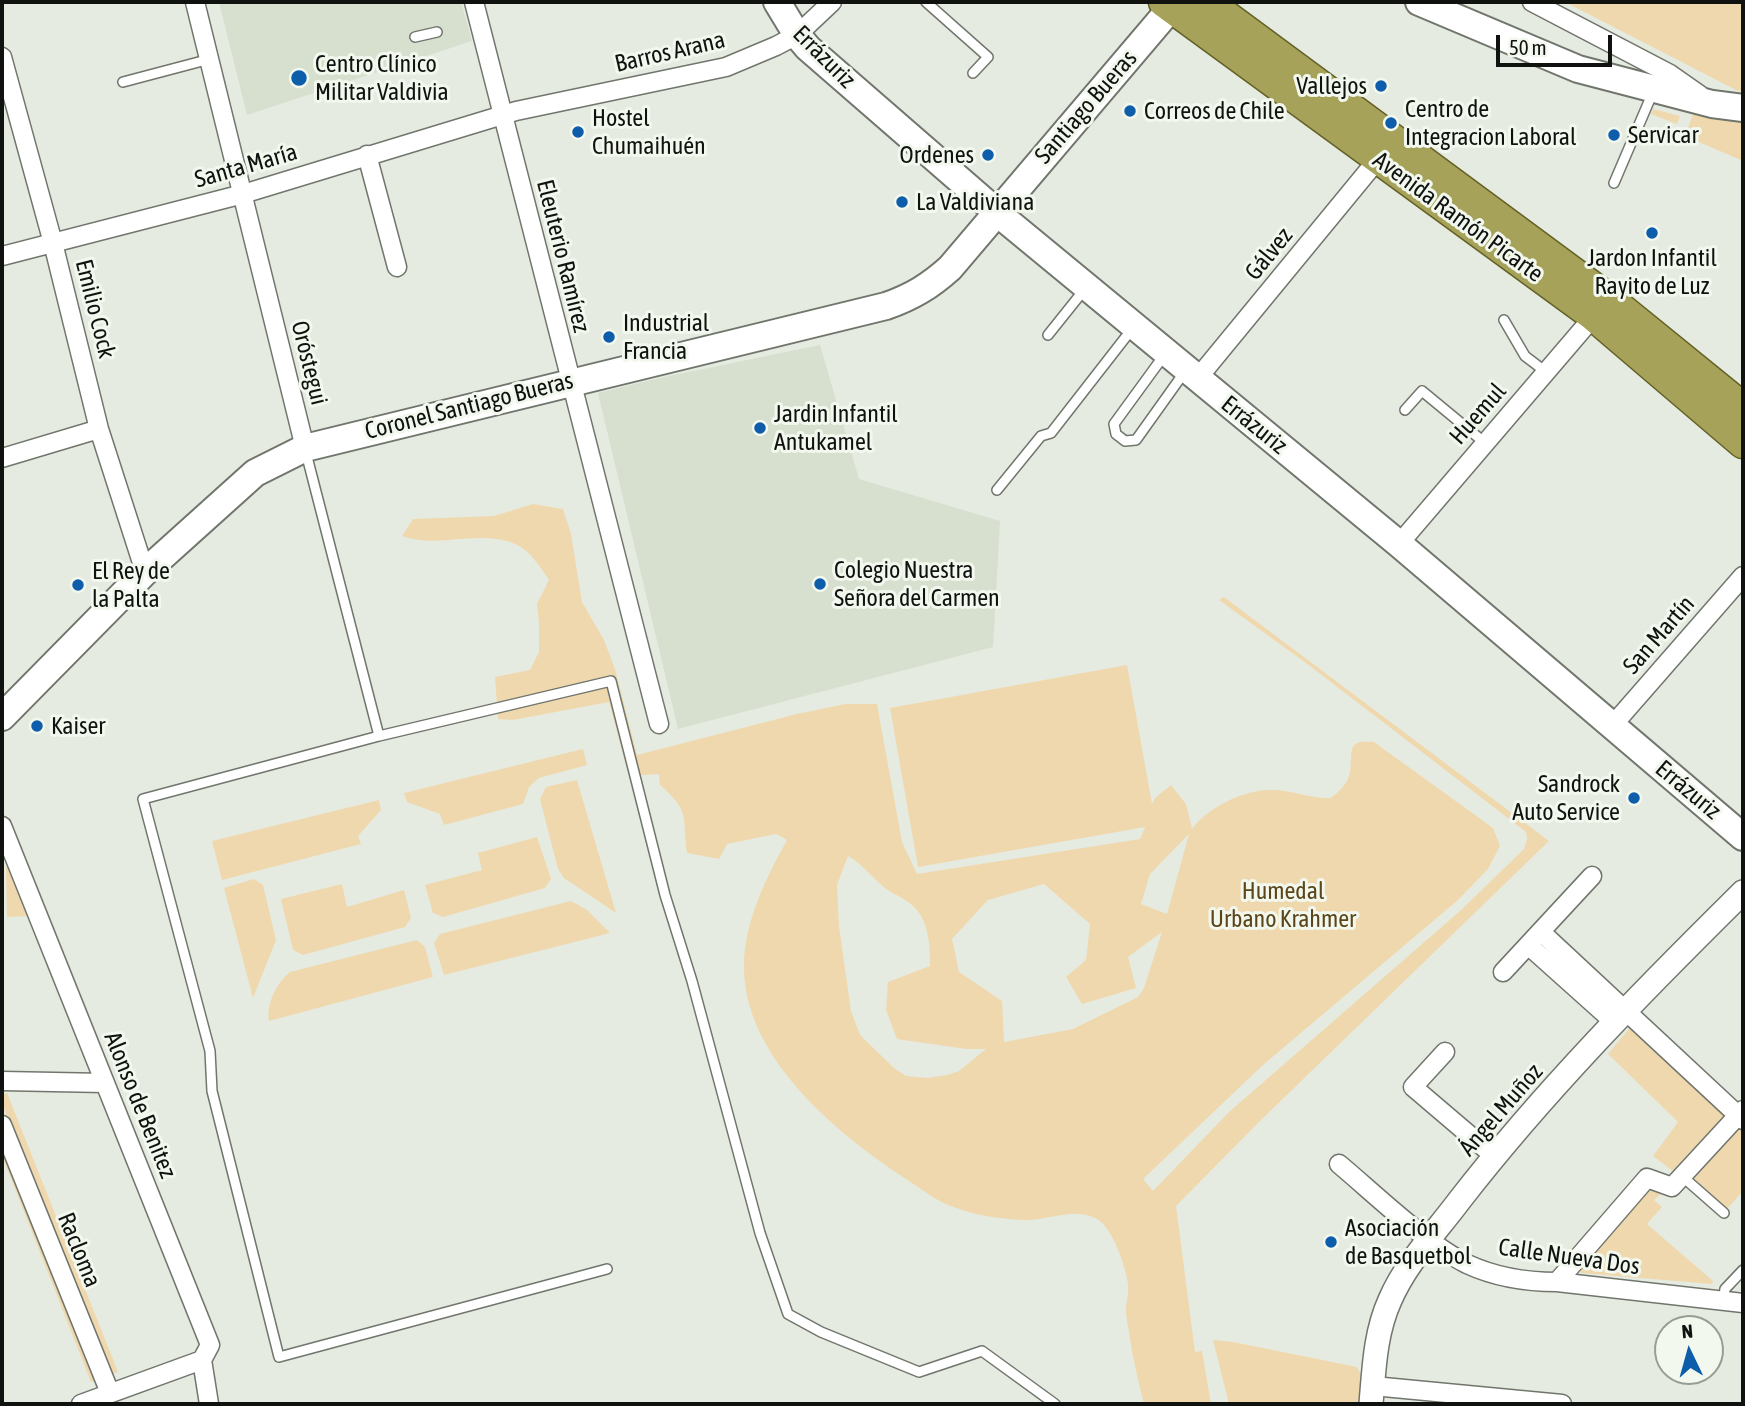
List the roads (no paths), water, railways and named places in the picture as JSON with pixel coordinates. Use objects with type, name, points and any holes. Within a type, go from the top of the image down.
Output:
[{"type":"highway","name":"Avenida Ramón Picarte","points":[[1207,2],[1599,291],[1743,408]]},
{"type":"highway","name":"Avenida Ramón Picarte","points":[[1170,4],[1594,316],[1743,443]]},
{"type":"main road","name":"Errázuriz","points":[[777,2],[808,48],[996,212],[1399,544],[1743,837]]},
{"type":"main road","points":[[1419,2],[1578,69],[1712,104],[1743,108]]},
{"type":"main road","name":"Santiago Bueras","points":[[996,212],[1170,4]]},
{"type":"main road","name":"Coronel Santiago Bueras","points":[[2,717],[145,572],[255,473],[304,448],[910,298],[931,285],[950,268],[996,212]]},
{"type":"street","name":"Oróstegui","points":[[195,2],[304,448]]},
{"type":"street","name":"Eleuterio Ramírez","points":[[474,2],[659,724]]},
{"type":"street","name":"Barros Arana","points":[[502,115],[726,67],[797,34],[832,2]]},
{"type":"street","points":[[1532,2],[1670,74],[1712,104]]},
{"type":"street","name":"Emilio Cock","points":[[2,57],[99,429],[145,572]]},
{"type":"street","name":"Santa María","points":[[2,256],[243,194],[502,115]]},
{"type":"street","points":[[367,155],[397,267]]},
{"type":"street","name":"Gálvez","points":[[1191,374],[1378,159]]},
{"type":"street","name":"Huemul","points":[[1399,544],[1594,316]]},
{"type":"street","points":[[2,458],[99,429]]},
{"type":"street","name":"San Martín","points":[[1612,726],[1743,576]]},
{"type":"street","name":"Alonso de Benitez","points":[[2,826],[210,1345],[202,1360],[209,1404]]},
{"type":"street","points":[[1503,972],[1592,876]]},
{"type":"street","name":"Ángel Muñoz","points":[[1372,1395],[1378,1334],[1402,1275],[1494,1156],[1619,1016],[1743,891]]},
{"type":"street","points":[[1535,938],[1619,1016],[1742,1115],[1672,1187],[1647,1178],[1557,1282]]},
{"type":"street","points":[[1445,1052],[1413,1087],[1494,1156]]},
{"type":"street","points":[[2,1081],[105,1083]]},
{"type":"street","name":"Racloma","points":[[2,1125],[110,1393]]},
{"type":"street","name":"Calle Nueva Dos","points":[[1339,1164],[1430,1239],[1465,1263],[1484,1271],[1533,1282],[1557,1282],[1743,1303]]},
{"type":"street","points":[[81,1404],[202,1360]]},
{"type":"street","points":[[1372,1395],[1562,1404]]},
{"type":"lane","points":[[926,2],[988,57],[973,74]]},
{"type":"lane","points":[[415,37],[437,32]]},
{"type":"lane","points":[[123,82],[209,59]]},
{"type":"lane","points":[[1614,183],[1654,90]]},
{"type":"lane","points":[[1048,335],[1086,287]]},
{"type":"lane","points":[[1504,320],[1525,356],[1546,372]]},
{"type":"lane","points":[[997,490],[1041,436],[1051,433],[1134,327]]},
{"type":"lane","points":[[1166,353],[1114,424],[1116,434],[1125,441],[1136,440],[1191,374]]},
{"type":"lane","points":[[1405,410],[1422,391],[1485,443]]},
{"type":"lane","name":"Oróstegui","points":[[304,448],[379,736]]},
{"type":"lane","points":[[607,1269],[279,1357],[212,1091],[210,1051],[143,799],[379,736],[611,681],[665,895],[692,981],[760,1233],[788,1314],[821,1332],[919,1372],[982,1352],[1055,1404]]},
{"type":"lane","points":[[1683,1177],[1724,1213]]},
{"type":"lane","points":[[1723,1302],[1725,1289],[1743,1270]]},
{"type":"place","name":"Centro Clínico Militar Valdivia","points":[[299,78]]},
{"type":"place","name":"Vallejos","points":[[1381,86]]},
{"type":"place","name":"Correos de Chile","points":[[1130,111]]},
{"type":"place","name":"Centro de Integracion Laboral","points":[[1391,123]]},
{"type":"place","name":"Hostel Chumaihuén","points":[[578,132]]},
{"type":"place","name":"Servicar","points":[[1614,135]]},
{"type":"place","name":"Ordenes","points":[[988,155]]},
{"type":"place","name":"La Valdiviana","points":[[902,202]]},
{"type":"place","name":"Jardon Infantil Rayito de Luz","points":[[1652,233]]},
{"type":"place","name":"Industrial Francia","points":[[609,337]]},
{"type":"place","name":"Jardin Infantil Antukamel","points":[[760,428]]},
{"type":"place","name":"Colegio Nuestra Señora del Carmen","points":[[820,584]]},
{"type":"place","name":"El Rey de la Palta","points":[[78,585]]},
{"type":"place","name":"Kaiser","points":[[37,726]]},
{"type":"place","name":"Sandrock Auto Service","points":[[1634,798]]},
{"type":"place","name":"Asociación de Basquetbol","points":[[1331,1242]]},
{"type":"park label","name":"Humedal Urbano Krahmer","points":[[1283,905]]}]
